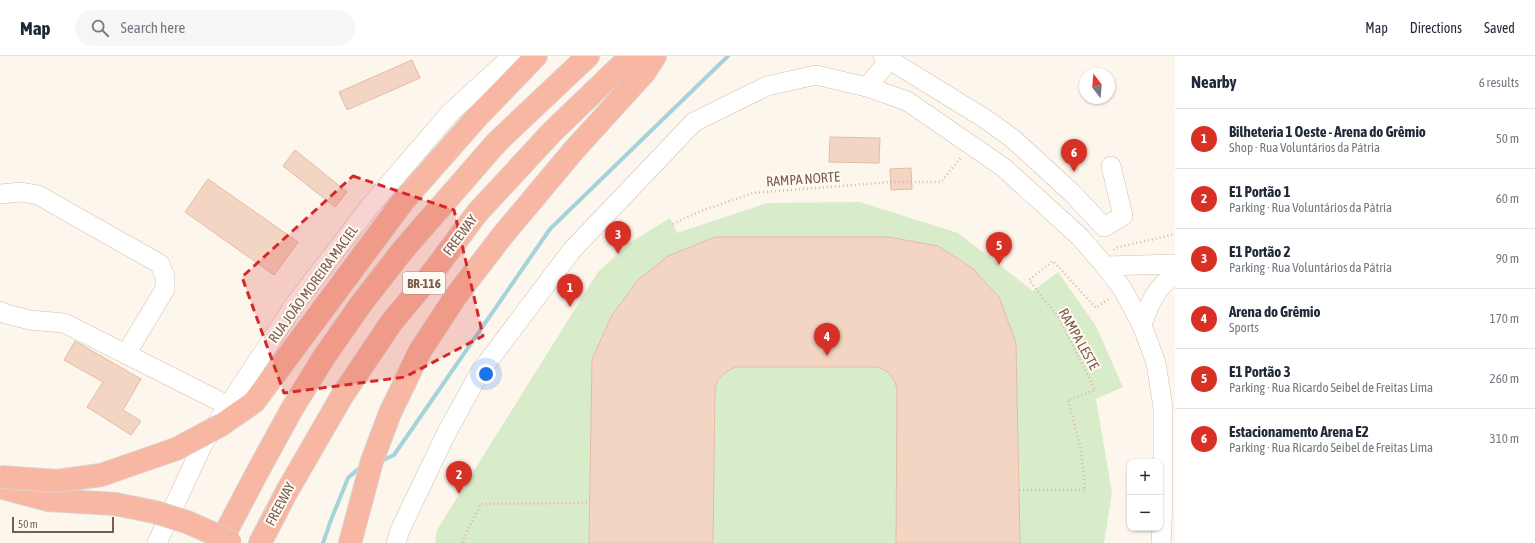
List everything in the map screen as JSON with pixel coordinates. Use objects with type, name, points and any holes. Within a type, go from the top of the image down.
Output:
[{"type":"highway","points":[[0,477],[57,481],[100,475],[176,449],[222,425],[254,402],[404,200],[478,116],[536,56]]},
{"type":"highway","name":"BR-116","points":[[229,542],[258,470],[292,409],[324,357],[361,304],[403,250],[497,142],[588,56]]},
{"type":"highway","name":"FREEWAY","points":[[260,543],[286,493],[342,396],[391,323],[430,276],[476,212],[552,132],[631,56]]},
{"type":"highway","points":[[350,543],[372,460],[390,413],[420,351],[456,296],[502,236],[574,150],[644,73],[655,56]]},
{"type":"highway","points":[[0,487],[48,500],[114,504],[155,512],[187,522],[229,542]]},
{"type":"street","name":"RUA JOÃO MOREIRA MACIEL","points":[[157,543],[203,444],[295,304],[371,205],[450,113],[512,56]]},
{"type":"street","points":[[867,87],[887,58],[984,118],[1012,138],[1071,192],[1104,227],[1123,216],[1111,166]]},
{"type":"street","points":[[398,539],[446,434],[480,372],[572,250],[694,122],[767,86],[816,75],[867,87],[907,101],[1009,172],[1080,237],[1106,266],[1122,288],[1142,325],[1156,363],[1163,408],[1163,505],[1161,543]]},
{"type":"street","points":[[0,194],[21,192],[38,195],[160,264],[165,277],[165,289],[126,354]]},
{"type":"street","points":[[1106,266],[1175,264]]},
{"type":"street","points":[[1142,325],[1154,295],[1169,279],[1175,275]]},
{"type":"street","points":[[0,311],[30,320],[64,323],[229,406]]},
{"type":"path","name":"RAMPA NORTE","points":[[673,224],[701,211],[753,193],[891,182],[941,182],[971,145]]},
{"type":"path","points":[[1106,266],[1115,248],[1175,234]]},
{"type":"path","name":"RAMPA LESTE","points":[[1019,490],[1085,490],[1081,450],[1068,400],[1096,390],[1059,318],[1028,280],[1053,261],[1096,308],[1122,288]]},
{"type":"path","points":[[463,543],[481,504],[589,503]]},
{"type":"highlighted area","points":[[353,176],[454,210],[483,336],[405,377],[284,393],[242,277]]},
{"type":"green space","points":[[860,202],[958,233],[1033,291],[1058,272],[1096,326],[1123,387],[1096,399],[1112,493],[1104,543],[435,543],[437,530],[598,272],[631,242],[670,218],[677,233],[768,203]]},
{"type":"building","points":[[412,60],[420,78],[347,110],[339,92]]},
{"type":"building","points":[[830,137],[880,138],[879,163],[829,162]]},
{"type":"building","points":[[295,150],[347,192],[335,207],[283,166]]},
{"type":"building","points":[[911,168],[912,189],[891,190],[890,169]]},
{"type":"building","points":[[208,179],[298,242],[274,275],[185,212]]},
{"type":"building","points":[[715,237],[888,237],[938,246],[972,268],[999,297],[1016,343],[1020,543],[896,543],[897,388],[890,374],[883,369],[876,367],[736,367],[722,375],[717,381],[715,389],[713,543],[589,543],[592,359],[612,315],[638,280],[668,256]]},
{"type":"building","points":[[75,341],[141,379],[123,410],[141,421],[131,435],[87,407],[103,382],[64,360]]},
{"type":"waterway","points":[[381,461],[394,455],[550,229],[728,56]]},
{"type":"waterway","points":[[323,543],[348,478],[363,467]]},
{"type":"place","name":"Estacionamento Arena E2","points":[[1074,172]]},
{"type":"place","name":"E1 Portão 2","points":[[618,254]]},
{"type":"place","name":"E1 Portão 3","points":[[999,265]]},
{"type":"place","name":"Bilheteria 1 Oeste - Arena do Grêmio","points":[[570,307]]},
{"type":"place","name":"Arena do Grêmio","points":[[827,356]]},
{"type":"place","name":"E1 Portão 1","points":[[459,494]]}]
